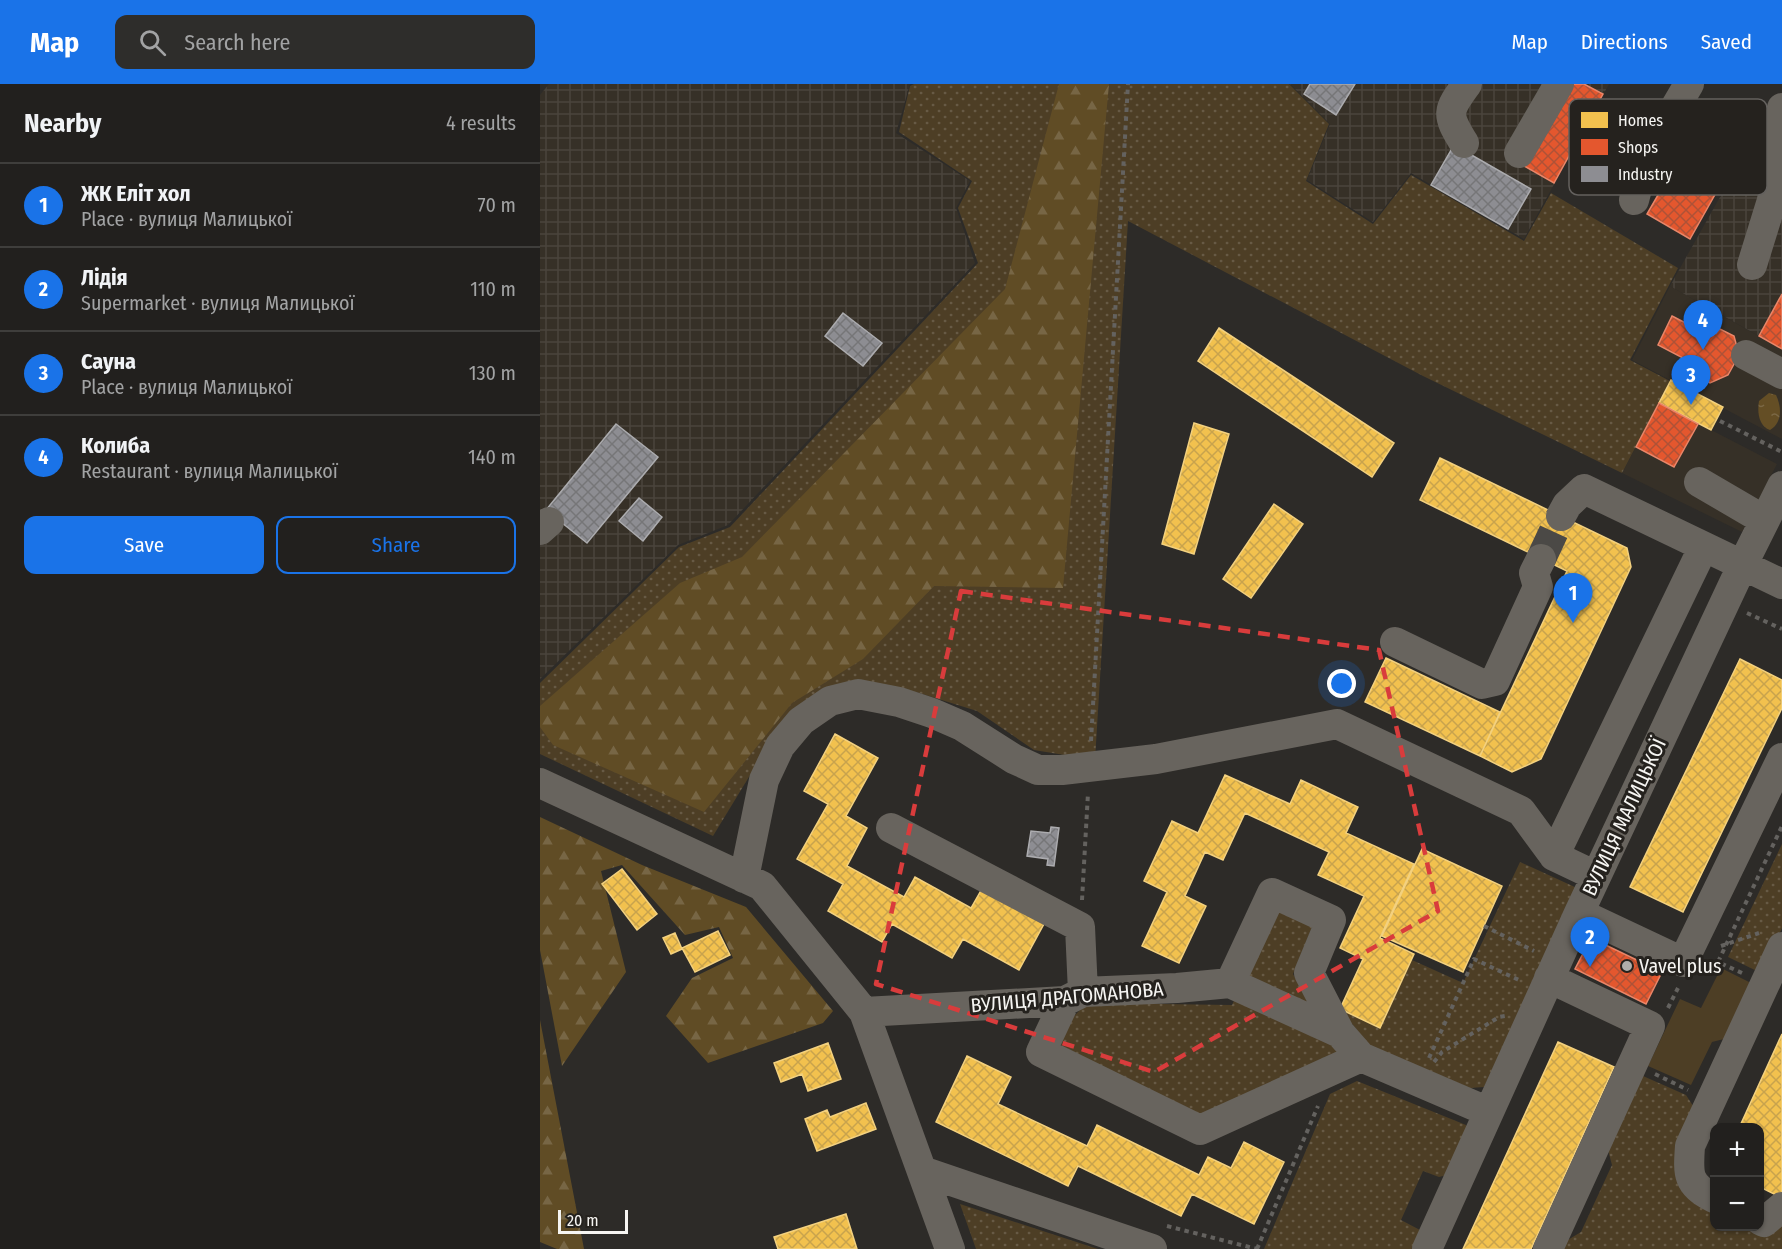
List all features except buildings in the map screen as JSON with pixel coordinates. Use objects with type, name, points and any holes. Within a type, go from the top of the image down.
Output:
[{"type":"street","points":[[1464,143],[1451,123],[1453,104],[1467,84]]},
{"type":"street","points":[[1519,153],[1559,84]]},
{"type":"street","points":[[1680,99],[1689,84]]},
{"type":"street","points":[[1752,265],[1773,197],[1773,146],[1782,108]]},
{"type":"street","points":[[1634,200],[1635,195]]},
{"type":"street","points":[[1746,355],[1782,374]]},
{"type":"street","points":[[1699,482],[1764,520]]},
{"type":"street","name":"ВУЛИЦЯ МАЛИЦЬКОЇ","points":[[1427,1249],[1596,876],[1782,486]]},
{"type":"street","points":[[1561,516],[1567,505],[1584,489],[1782,584]]},
{"type":"street","points":[[1554,856],[1703,548]]},
{"type":"street","points":[[1395,642],[1482,684],[1495,681],[1538,587],[1534,573],[1541,559]]},
{"type":"street","points":[[744,878],[764,780],[780,746],[801,721],[830,701],[858,694],[899,702],[932,713],[962,726],[1014,759],[1038,770],[1062,770],[1156,759],[1337,724],[1521,811],[1554,856],[1596,876]]},
{"type":"street","points":[[1579,913],[1683,962],[1782,758]]},
{"type":"street","points":[[540,783],[762,886],[864,1012],[950,1249]]},
{"type":"street","points":[[891,828],[1080,927],[1074,996],[1041,1052],[1200,1130],[1361,1057]]},
{"type":"street","points":[[1230,983],[1272,893],[1331,920],[1309,973],[1340,1033]]},
{"type":"street","points":[[1710,1196],[1698,1190],[1688,1172],[1690,1146],[1765,984],[1772,939]]},
{"type":"street","name":"ВУЛИЦЯ ДРАГОМАНОВА","points":[[864,1012],[1230,983],[1340,1033],[1361,1057],[1489,1112]]},
{"type":"street","points":[[1546,985],[1650,1026],[1548,1249]]},
{"type":"street","points":[[922,1172],[1152,1249]]},
{"type":"street","points":[[1764,1222],[1782,1208]]},
{"type":"path","points":[[1080,927],[1128,84]]},
{"type":"path","points":[[1720,421],[1782,452]]},
{"type":"path","points":[[1725,602],[1782,629]]},
{"type":"path","points":[[1765,984],[1718,962],[1782,826]]},
{"type":"path","points":[[1484,926],[1546,985]]},
{"type":"path","points":[[1714,949],[1725,945],[1772,939]]},
{"type":"path","points":[[1419,1081],[1474,959],[1546,985]]},
{"type":"path","points":[[1419,1081],[1442,1052],[1546,985]]},
{"type":"path","points":[[1650,1071],[1711,1100]]},
{"type":"path","points":[[1257,1249],[1321,1101]]},
{"type":"highlighted area","points":[[961,591],[1379,650],[1438,911],[1154,1072],[876,984]]},
{"type":"shaded area","points":[[549,84],[910,84],[896,133],[970,181],[956,208],[975,263],[728,525],[678,545],[540,679],[540,95]]},
{"type":"shaded area","points":[[914,84],[1289,84],[1329,124],[1306,181],[1373,224],[1411,175],[1524,241],[1551,193],[1678,268],[1630,360],[1670,381],[1622,473],[1423,376],[1128,221],[1095,760],[1034,750],[977,711],[916,692],[838,692],[758,762],[713,836],[540,754],[540,683],[679,547],[730,527],[978,263],[958,208],[972,181],[899,132],[910,86]]},
{"type":"shaded area","points":[[1290,84],[1609,84],[1601,99],[1569,99],[1569,157],[1524,239],[1411,173],[1373,222],[1307,180],[1330,124]]},
{"type":"shaded area","points":[[1767,173],[1782,182],[1782,294],[1759,336],[1670,286],[1721,195],[1767,195]]},
{"type":"shaded area","points":[[1670,286],[1782,349],[1782,439],[1632,360]]},
{"type":"shaded area","points":[[1659,403],[1777,464],[1742,532],[1622,473]]},
{"type":"shaded area","points":[[1782,844],[1782,928],[1761,973],[1728,957]]},
{"type":"shaded area","points":[[1520,862],[1577,888],[1484,1087],[1470,1088],[1369,1045],[1340,1009],[1380,1028],[1412,960],[1463,983]]},
{"type":"shaded area","points":[[1278,908],[1313,925],[1293,974],[1330,1037],[1344,1053],[1197,1117],[1059,1044],[1069,1021],[1087,1003],[1232,1005]]},
{"type":"shaded area","points":[[1721,968],[1755,985],[1732,1037],[1712,1042],[1691,1085],[1648,1066],[1680,999],[1701,1008]]},
{"type":"shaded area","points":[[1643,1076],[1686,1095],[1697,1112],[1683,1144],[1710,1200],[1710,1231],[1764,1231],[1764,1225],[1782,1222],[1782,1249],[1563,1249],[1566,1241],[1581,1232],[1612,1165],[1608,1150]]},
{"type":"shaded area","points":[[1357,1081],[1466,1125],[1468,1138],[1451,1174],[1439,1177],[1423,1171],[1401,1220],[1420,1230],[1420,1249],[1264,1249],[1330,1094]]},
{"type":"shaded area","points":[[960,1204],[1098,1249],[976,1249]]},
{"type":"green space","points":[[1059,84],[1109,84],[1063,588],[934,586],[863,659],[792,703],[704,812],[553,745],[540,727],[540,706],[680,583],[742,557],[1005,289]]},
{"type":"green space","points":[[540,817],[642,865],[746,907],[833,1011],[823,1023],[708,1063],[666,1016],[692,978],[733,958],[719,927],[685,935],[622,865],[601,871],[626,972],[562,1066],[540,950]]},
{"type":"green space","points":[[540,1020],[584,1249],[557,1249],[540,1242]]},
{"type":"water","points":[[1769,393],[1776,395],[1780,410],[1777,423],[1770,430],[1761,422],[1758,410],[1759,401]]},
{"type":"tunnel","points":[[1541,559],[1561,516]]},
{"type":"place","name":"Колиба","points":[[1703,350]]},
{"type":"place","name":"Сауна","points":[[1691,405]]},
{"type":"place","name":"ЖК Еліт хол","points":[[1573,623]]},
{"type":"place","name":"Vavel plus","points":[[1627,966]]},
{"type":"place","name":"Лідія","points":[[1590,967]]}]
